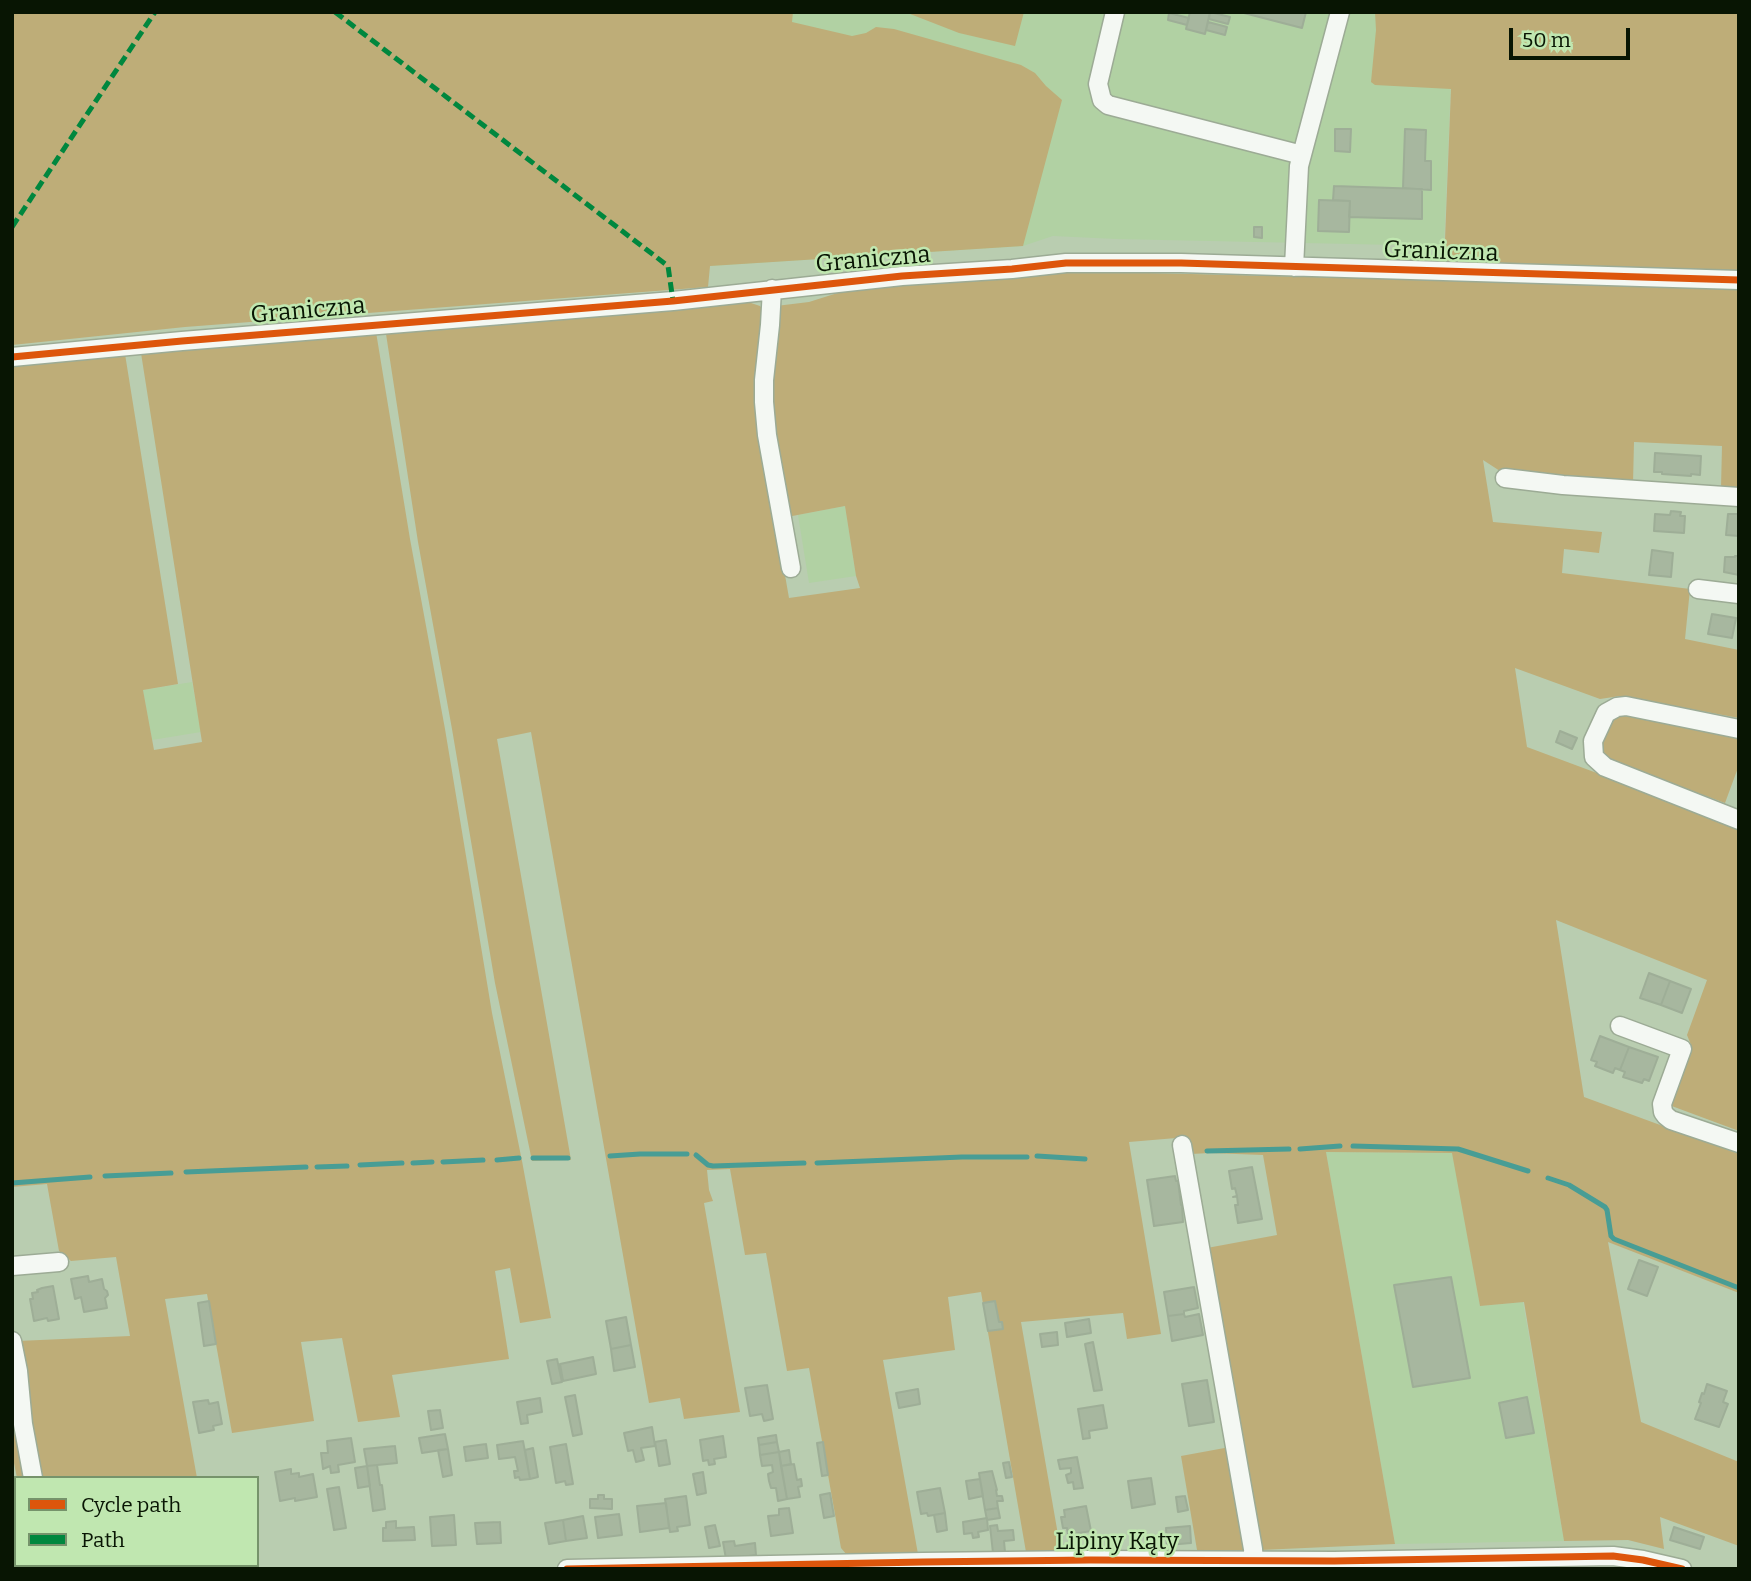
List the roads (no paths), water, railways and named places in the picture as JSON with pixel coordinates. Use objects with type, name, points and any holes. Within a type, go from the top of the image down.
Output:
[{"type":"street","points":[[1115,12],[1097,84],[1102,100],[1108,105],[1302,155]]},
{"type":"street","points":[[1294,267],[1299,166],[1340,12]]},
{"type":"street","name":"Graniczna","points":[[12,357],[673,301],[902,276],[1066,263],[1181,263],[1739,280]]},
{"type":"street","points":[[772,289],[764,402],[767,435],[791,568]]},
{"type":"street","points":[[1505,478],[1563,485],[1739,497]]},
{"type":"street","points":[[1698,589],[1739,594]]},
{"type":"street","points":[[1739,729],[1626,706],[1606,713],[1593,741],[1594,757],[1605,767],[1739,820]]},
{"type":"street","points":[[1620,1026],[1682,1049],[1662,1104],[1666,1116],[1739,1143]]},
{"type":"street","points":[[1182,1145],[1254,1561]]},
{"type":"street","points":[[12,1266],[59,1262]]},
{"type":"street","points":[[12,1342],[33,1476]]},
{"type":"street","name":"Lipiny Kąty","points":[[567,1569],[923,1565],[1090,1560],[1254,1561],[1335,1565],[1613,1556],[1674,1567]]},
{"type":"waterway","points":[[1300,1149],[1340,1146]]},
{"type":"waterway","points":[[1353,1146],[1458,1149],[1528,1171]]},
{"type":"waterway","points":[[1207,1151],[1289,1149]]},
{"type":"waterway","points":[[610,1156],[687,1154]]},
{"type":"waterway","points":[[696,1155],[713,1166],[804,1163]]},
{"type":"waterway","points":[[1037,1156],[1085,1159]]},
{"type":"waterway","points":[[817,1163],[1027,1157]]},
{"type":"waterway","points":[[497,1160],[519,1158]]},
{"type":"waterway","points":[[533,1158],[568,1158]]},
{"type":"waterway","points":[[443,1162],[483,1160]]},
{"type":"waterway","points":[[413,1163],[432,1162]]},
{"type":"waterway","points":[[360,1165],[402,1163]]},
{"type":"waterway","points":[[317,1167],[347,1166]]},
{"type":"waterway","points":[[186,1172],[306,1167]]},
{"type":"waterway","points":[[105,1176],[171,1173]]},
{"type":"waterway","points":[[12,1183],[90,1177]]},
{"type":"waterway","points":[[1548,1178],[1569,1185],[1605,1207],[1614,1239],[1739,1288]]}]
